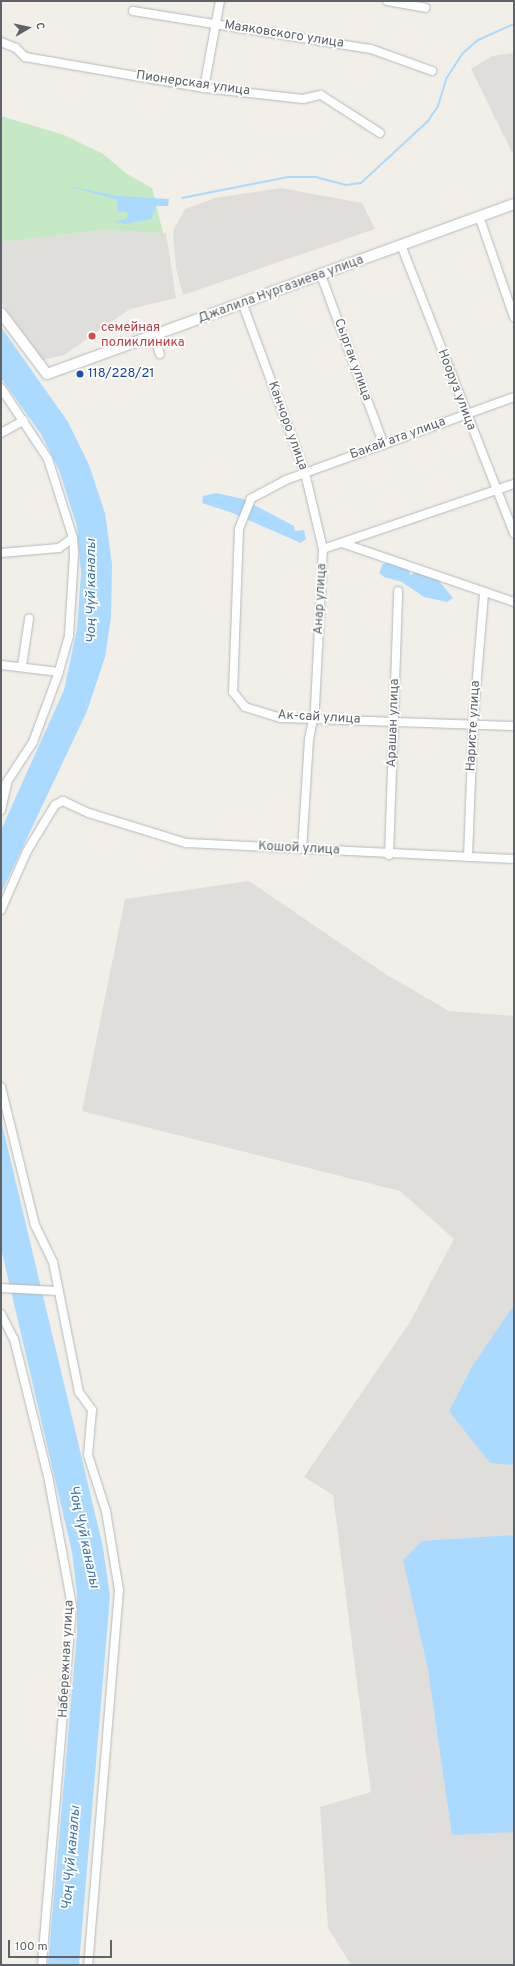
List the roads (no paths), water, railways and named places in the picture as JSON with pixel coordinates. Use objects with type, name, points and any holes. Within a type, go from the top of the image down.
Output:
[{"type":"street","points":[[204,88],[220,1]]},
{"type":"street","points":[[387,1],[425,8]]},
{"type":"street","name":"Маяковского улица","points":[[133,11],[372,49],[432,71]]},
{"type":"street","name":"Пионерская улица","points":[[1,42],[16,48],[25,57],[204,88],[303,99],[321,95],[380,133]]},
{"type":"street","name":"Джалила Нургазиева улица","points":[[1,313],[47,374],[242,305],[478,216],[514,204]]},
{"type":"street","points":[[478,216],[514,317]]},
{"type":"street","name":"Нооруз улица","points":[[401,245],[466,415],[514,534]]},
{"type":"street","name":"Сыргак улица","points":[[321,275],[384,445]]},
{"type":"street","name":"Канчоро улица","points":[[242,305],[305,473],[324,549]]},
{"type":"street","points":[[154,336],[160,354]]},
{"type":"street","points":[[1,388],[24,420],[48,459],[73,538],[73,594],[69,636],[59,672],[33,742],[1,791]]},
{"type":"street","name":"Бакай ата улица","points":[[305,473],[466,415],[514,396]]},
{"type":"street","points":[[1,433],[24,420]]},
{"type":"street","name":"Ак-сай улица","points":[[305,473],[251,499],[242,520],[233,692],[241,703],[258,713],[313,719],[514,726]]},
{"type":"street","name":"Анар улица","points":[[302,849],[313,719],[324,549],[514,484]]},
{"type":"street","points":[[1,553],[59,548],[73,538]]},
{"type":"street","points":[[342,543],[484,594],[514,602]]},
{"type":"street","name":"Арашан улица","points":[[389,855],[398,591]]},
{"type":"street","name":"Наристе улица","points":[[468,857],[473,725],[484,594]]},
{"type":"street","points":[[22,666],[29,619]]},
{"type":"street","points":[[1,667],[22,666],[59,672]]},
{"type":"street","points":[[1,810],[7,780]]},
{"type":"street","name":"Кошой улица","points":[[1,910],[27,851],[55,805],[63,801],[89,813],[186,843],[389,855],[514,859]]},
{"type":"street","points":[[1,1087],[35,1225],[53,1262],[53,1291],[79,1392],[92,1410],[88,1455],[106,1511],[120,1590],[88,1965]]},
{"type":"street","points":[[1,1288],[53,1291]]},
{"type":"street","name":"Набережная улица","points":[[1,1314],[14,1339],[48,1476],[72,1606],[42,1965]]},
{"type":"water","points":[[65,185],[117,196],[169,199],[168,206],[156,206],[151,219],[125,224],[116,222],[128,218],[127,212],[117,211],[118,200]]},
{"type":"water","name":"Чоң Чүй каналы","points":[[1,327],[68,422],[89,465],[105,513],[112,564],[111,617],[105,657],[87,711],[1,893],[1,830],[64,690],[77,629],[81,574],[77,526],[59,470],[41,434],[1,378]]},
{"type":"water","points":[[216,493],[243,499],[294,526],[295,531],[304,530],[306,539],[301,543],[230,512],[202,503],[203,496]]},
{"type":"water","points":[[392,562],[409,569],[410,575],[416,572],[438,580],[453,598],[447,602],[424,597],[402,582],[384,577],[379,573],[383,564]]},
{"type":"water","name":"Чоң Чүй каналы","points":[[1,1120],[103,1547],[110,1596],[79,1965],[48,1965],[77,1634],[77,1593],[72,1552],[1,1248]]},
{"type":"water","points":[[514,1305],[514,1465],[490,1463],[449,1411],[473,1365]]},
{"type":"water","points":[[514,1535],[514,1832],[452,1835],[428,1669],[403,1560],[422,1541]]},
{"type":"waterway","points":[[182,198],[288,177],[316,177],[346,185],[361,183],[428,121],[438,106],[446,79],[463,53],[478,40],[514,24]]},
{"type":"place","name":"семейная поликлиника","points":[[92,336]]},
{"type":"place","name":"118/228/21","points":[[80,374]]}]
